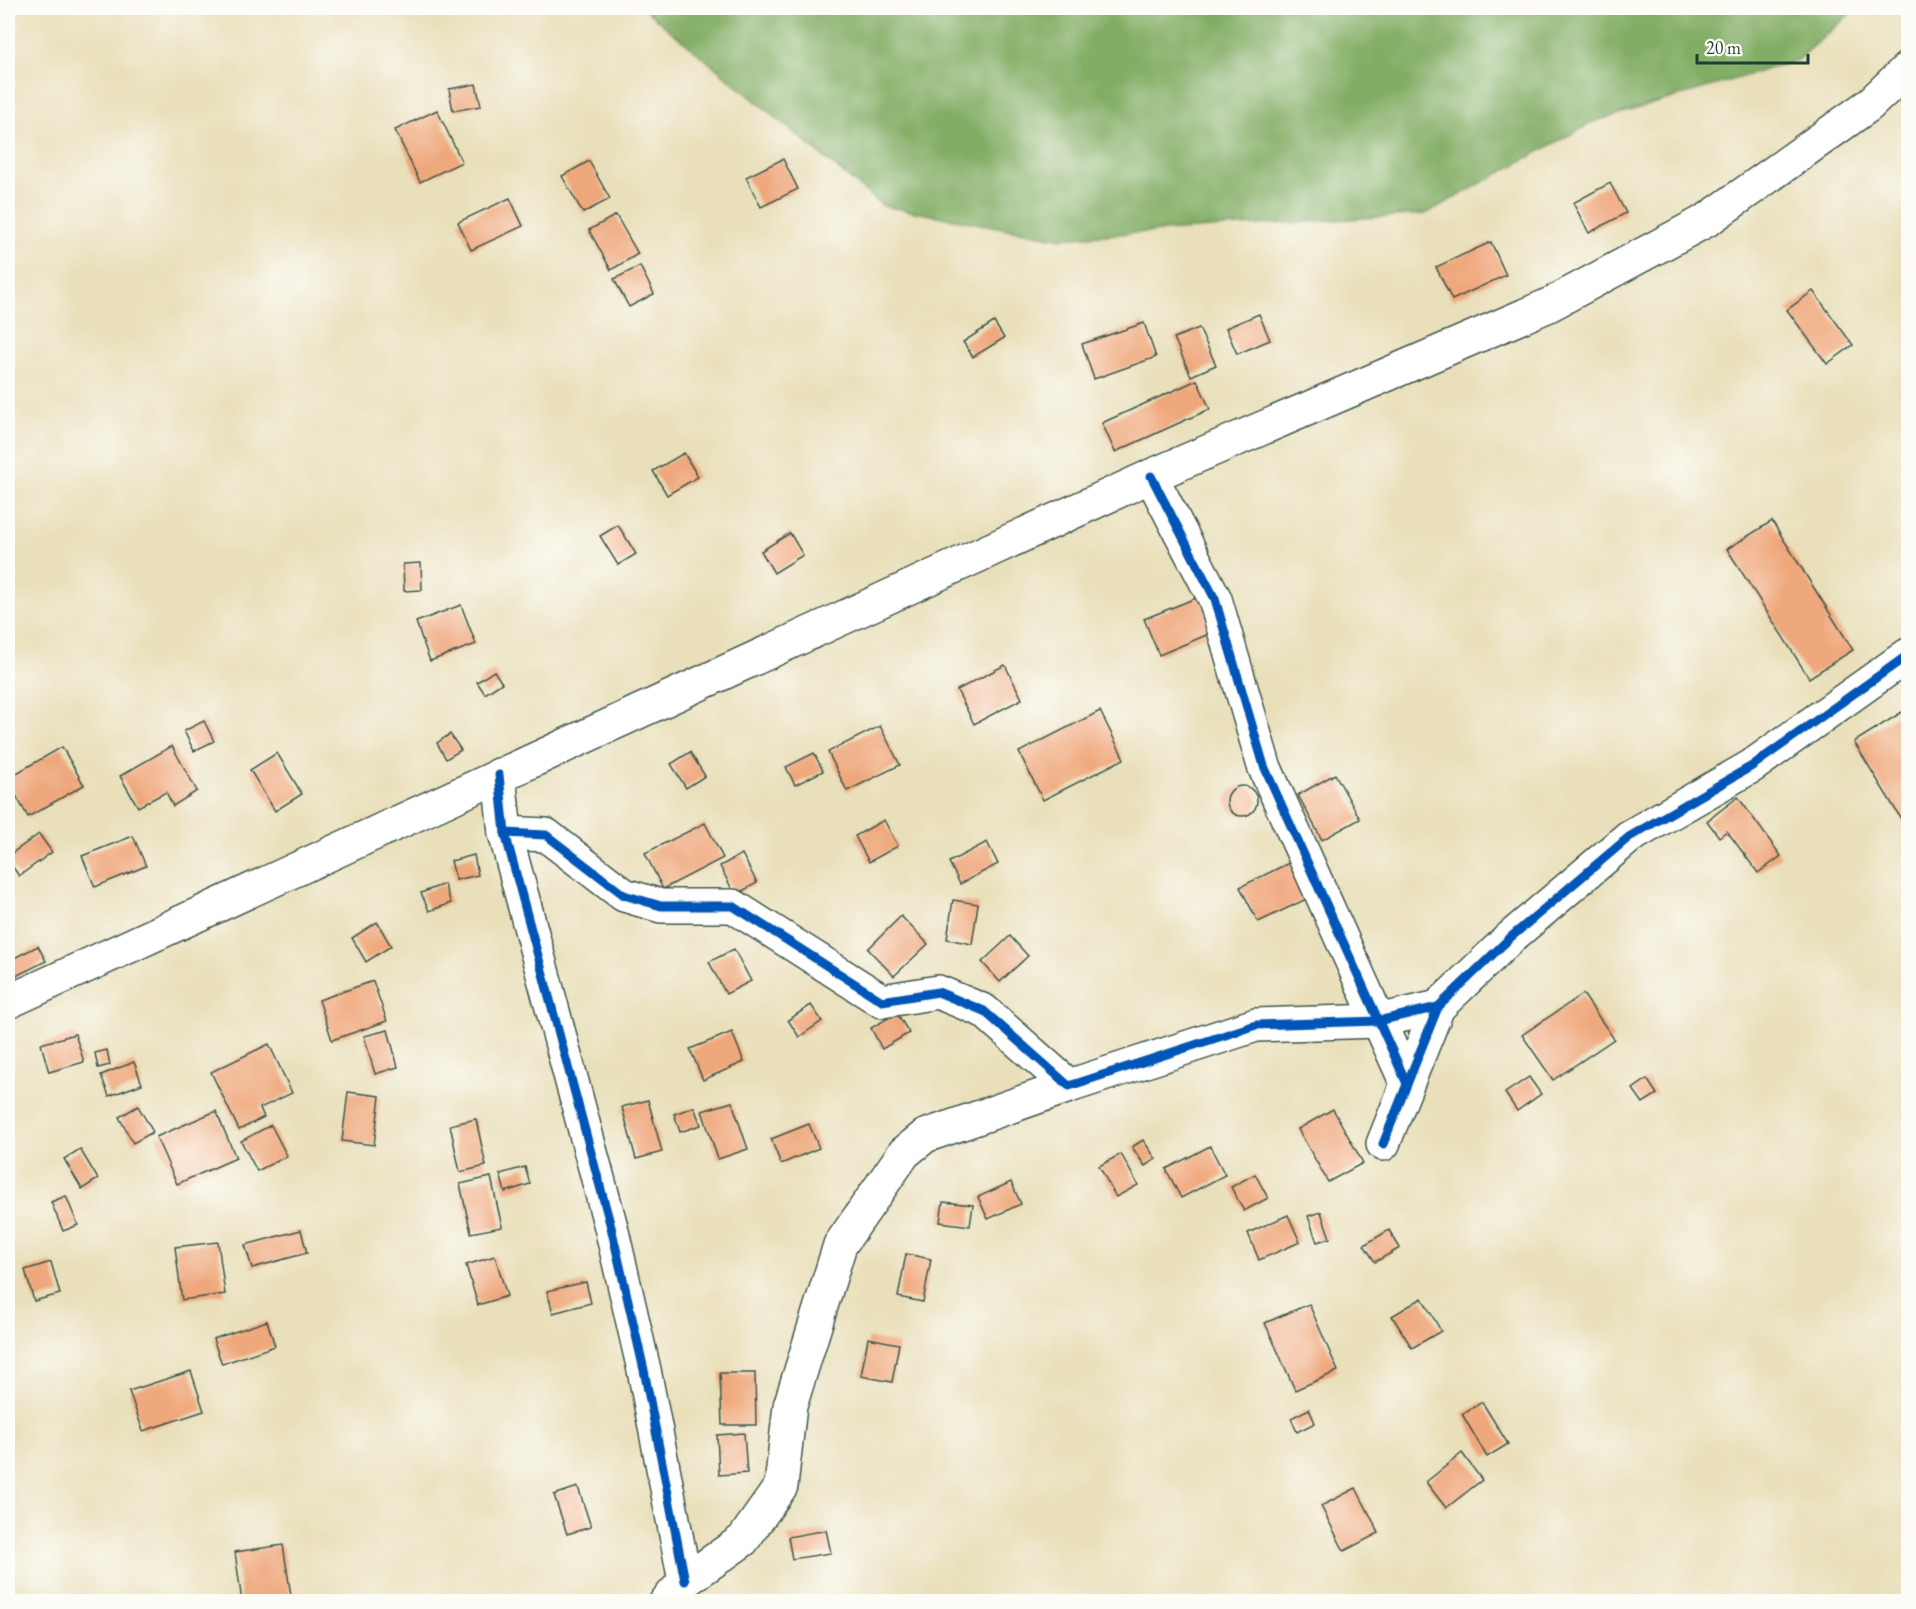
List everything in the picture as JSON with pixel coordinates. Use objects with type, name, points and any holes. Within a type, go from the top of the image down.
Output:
[{"type":"street","points":[[8,1002],[1150,476],[1550,305],[1707,220],[1869,105],[1908,68]]},
{"type":"street","points":[[1150,476],[1215,599],[1264,766],[1407,1084]]},
{"type":"street","points":[[1383,1144],[1438,1007],[1511,937],[1629,837],[1752,766],[1908,656]]},
{"type":"street","points":[[499,775],[505,832],[611,1227],[644,1370],[676,1591],[743,1540],[781,1486],[790,1406],[840,1245],[904,1153],[925,1136],[1256,1025],[1378,1021],[1438,1007]]},
{"type":"street","points":[[505,832],[546,835],[624,895],[660,906],[733,906],[882,1000],[938,992],[984,1011],[1069,1086]]},
{"type":"green space","points":[[643,8],[1856,8],[1798,60],[1593,122],[1425,214],[1057,238],[883,206]]},
{"type":"building","points":[[476,84],[481,106],[453,111],[449,89]]},
{"type":"building","points":[[437,110],[462,162],[420,182],[395,130]]},
{"type":"building","points":[[783,159],[798,189],[761,207],[746,177]]},
{"type":"building","points":[[589,161],[610,199],[583,213],[562,176]]},
{"type":"building","points":[[1610,183],[1626,213],[1589,233],[1573,203]]},
{"type":"building","points":[[510,198],[523,226],[471,250],[458,222]]},
{"type":"building","points":[[616,215],[638,254],[611,270],[589,230]]},
{"type":"building","points":[[1491,242],[1506,275],[1452,300],[1436,267]]},
{"type":"building","points":[[640,266],[654,294],[629,307],[614,279]]},
{"type":"building","points":[[1813,291],[1853,345],[1827,364],[1787,310]]},
{"type":"building","points":[[1259,314],[1270,340],[1237,354],[1226,328]]},
{"type":"building","points":[[994,322],[1004,338],[973,357],[963,342]]},
{"type":"building","points":[[1144,323],[1156,357],[1094,379],[1082,344]]},
{"type":"building","points":[[1199,328],[1216,365],[1191,376],[1174,338]]},
{"type":"building","points":[[1197,380],[1210,409],[1115,452],[1102,423]]},
{"type":"building","points":[[684,453],[698,477],[667,495],[653,471]]},
{"type":"building","points":[[1772,521],[1853,650],[1809,678],[1727,549]]},
{"type":"building","points":[[618,525],[636,554],[618,565],[600,536]]},
{"type":"building","points":[[790,533],[803,555],[774,573],[761,551]]},
{"type":"building","points":[[421,563],[422,590],[404,591],[403,564]]},
{"type":"building","points":[[1201,596],[1216,631],[1159,655],[1144,619]]},
{"type":"building","points":[[461,605],[476,644],[430,661],[416,622]]},
{"type":"building","points":[[1005,665],[1022,699],[974,724],[957,690]]},
{"type":"building","points":[[494,671],[502,683],[485,694],[477,682]]},
{"type":"building","points":[[1100,711],[1124,759],[1043,800],[1019,752]]},
{"type":"building","points":[[1902,712],[1908,722],[1908,830],[1854,742]]},
{"type":"building","points":[[204,721],[214,741],[194,751],[184,731]]},
{"type":"building","points":[[880,726],[900,765],[847,791],[828,752]]},
{"type":"building","points":[[450,734],[461,750],[446,759],[437,743]]},
{"type":"building","points":[[172,746],[197,791],[173,806],[166,792],[138,807],[120,776]]},
{"type":"building","points":[[62,747],[84,785],[28,817],[8,778]]},
{"type":"building","points":[[690,752],[705,776],[686,788],[671,764]]},
{"type":"building","points":[[277,753],[302,794],[275,811],[250,770]]},
{"type":"building","points":[[814,753],[823,771],[795,785],[786,767]]},
{"type":"building","points":[[1335,774],[1360,819],[1322,840],[1298,795]]},
{"type":"building","points":[[1242,786],[1252,791],[1257,801],[1252,811],[1242,816],[1232,811],[1227,801],[1232,791]]},
{"type":"building","points":[[1738,797],[1781,856],[1758,873],[1727,831],[1719,837],[1707,821]]},
{"type":"building","points":[[884,820],[898,846],[869,862],[855,836]]},
{"type":"building","points":[[705,823],[723,858],[663,889],[645,853]]},
{"type":"building","points":[[39,834],[52,852],[19,876],[8,860],[8,856]]},
{"type":"building","points":[[133,836],[146,866],[95,887],[82,856]]},
{"type":"building","points":[[987,842],[998,864],[960,884],[949,862]]},
{"type":"building","points":[[742,854],[757,883],[735,895],[720,866]]},
{"type":"building","points":[[474,855],[478,875],[456,880],[451,861]]},
{"type":"building","points":[[1295,860],[1313,896],[1258,922],[1240,887]]},
{"type":"building","points":[[444,884],[451,903],[429,911],[421,893]]},
{"type":"building","points":[[953,900],[978,904],[972,944],[947,939]]},
{"type":"building","points":[[901,916],[928,944],[894,976],[868,949]]},
{"type":"building","points":[[377,922],[391,946],[366,962],[352,938]]},
{"type":"building","points":[[1010,936],[1028,956],[1000,982],[982,962]]},
{"type":"building","points":[[38,946],[46,961],[12,978],[8,961]]},
{"type":"building","points":[[734,949],[751,981],[726,994],[709,962]]},
{"type":"building","points":[[373,981],[387,1021],[332,1040],[319,1000]]},
{"type":"building","points":[[1583,994],[1614,1039],[1553,1080],[1522,1035]]},
{"type":"building","points":[[811,1005],[822,1021],[799,1037],[788,1020]]},
{"type":"building","points":[[897,1013],[909,1033],[882,1049],[871,1028]]},
{"type":"building","points":[[388,1030],[398,1067],[375,1074],[364,1036]]},
{"type":"building","points":[[732,1032],[744,1062],[703,1080],[690,1049]]},
{"type":"building","points":[[75,1034],[84,1062],[49,1072],[41,1044]]},
{"type":"building","points":[[269,1044],[292,1093],[260,1108],[264,1117],[239,1130],[211,1072]]},
{"type":"building","points":[[107,1050],[110,1065],[98,1068],[95,1053]]},
{"type":"building","points":[[134,1062],[142,1084],[109,1096],[101,1075]]},
{"type":"building","points":[[1529,1077],[1541,1094],[1517,1111],[1505,1093]]},
{"type":"building","points":[[1647,1079],[1657,1094],[1643,1103],[1633,1089]]},
{"type":"building","points":[[348,1092],[380,1096],[374,1145],[342,1141]]},
{"type":"building","points":[[648,1100],[662,1152],[636,1159],[622,1107]]},
{"type":"building","points":[[732,1102],[748,1149],[718,1159],[702,1111]]},
{"type":"building","points":[[138,1106],[153,1132],[133,1143],[119,1117]]},
{"type":"building","points":[[694,1107],[701,1125],[680,1132],[674,1114]]},
{"type":"building","points":[[1333,1109],[1363,1163],[1328,1182],[1298,1129]]},
{"type":"building","points":[[216,1111],[236,1158],[177,1184],[156,1137]]},
{"type":"building","points":[[476,1119],[486,1166],[460,1172],[450,1125]]},
{"type":"building","points":[[809,1124],[819,1148],[781,1164],[771,1139]]},
{"type":"building","points":[[271,1125],[287,1156],[257,1171],[241,1141]]},
{"type":"building","points":[[1143,1140],[1156,1159],[1145,1166],[1132,1147]]},
{"type":"building","points":[[1210,1146],[1225,1175],[1181,1198],[1166,1169]]},
{"type":"building","points":[[80,1149],[98,1179],[82,1189],[64,1159]]},
{"type":"building","points":[[1121,1154],[1138,1185],[1116,1197],[1099,1166]]},
{"type":"building","points":[[525,1167],[530,1184],[505,1192],[500,1174]]},
{"type":"building","points":[[1255,1174],[1268,1198],[1244,1211],[1231,1187]]},
{"type":"building","points":[[491,1177],[502,1227],[471,1233],[460,1184]]},
{"type":"building","points":[[1011,1182],[1021,1204],[988,1219],[978,1197]]},
{"type":"building","points":[[66,1196],[78,1225],[63,1231],[51,1202]]},
{"type":"building","points":[[943,1202],[973,1205],[970,1226],[940,1222]]},
{"type":"building","points":[[1321,1212],[1330,1238],[1317,1242],[1308,1216]]},
{"type":"building","points":[[1288,1215],[1300,1242],[1259,1260],[1248,1233]]},
{"type":"building","points":[[301,1230],[307,1253],[252,1268],[245,1245]]},
{"type":"building","points":[[1389,1230],[1400,1248],[1375,1262],[1364,1245]]},
{"type":"building","points":[[218,1242],[225,1294],[182,1300],[175,1247]]},
{"type":"building","points":[[906,1254],[931,1259],[923,1302],[898,1297]]},
{"type":"building","points":[[495,1256],[507,1296],[478,1305],[466,1265]]},
{"type":"building","points":[[51,1262],[60,1294],[34,1301],[25,1270]]},
{"type":"building","points":[[586,1282],[591,1303],[553,1313],[547,1291]]},
{"type":"building","points":[[1422,1298],[1441,1331],[1412,1348],[1392,1316]]},
{"type":"building","points":[[1309,1304],[1338,1371],[1295,1390],[1265,1323]]},
{"type":"building","points":[[267,1321],[275,1346],[222,1364],[213,1339]]},
{"type":"building","points":[[868,1338],[899,1344],[892,1382],[861,1376]]},
{"type":"building","points":[[191,1371],[204,1411],[143,1431],[129,1391]]},
{"type":"building","points":[[720,1373],[755,1373],[756,1425],[722,1425]]},
{"type":"building","points":[[1482,1402],[1508,1444],[1487,1457],[1462,1414]]},
{"type":"building","points":[[1309,1409],[1315,1423],[1297,1432],[1291,1418]]},
{"type":"building","points":[[744,1433],[747,1473],[719,1475],[717,1435]]},
{"type":"building","points":[[1462,1453],[1482,1480],[1446,1508],[1426,1482]]},
{"type":"building","points":[[578,1487],[591,1527],[567,1534],[554,1495]]},
{"type":"building","points":[[1356,1488],[1379,1533],[1344,1551],[1321,1506]]},
{"type":"building","points":[[826,1530],[831,1553],[792,1559],[788,1537]]},
{"type":"building","points":[[283,1545],[292,1602],[242,1602],[235,1552]]},
{"type":"cycle path","points":[[1151,476],[1215,599],[1264,766],[1407,1084]]},
{"type":"cycle path","points":[[1383,1144],[1438,1007],[1511,937],[1629,837],[1752,766],[1908,655]]},
{"type":"cycle path","points":[[499,775],[505,833],[611,1227],[644,1370],[685,1581]]},
{"type":"cycle path","points":[[505,833],[546,835],[624,895],[661,906],[733,906],[882,1001],[938,992],[984,1011],[1069,1086],[1256,1025],[1378,1021],[1438,1007]]}]
